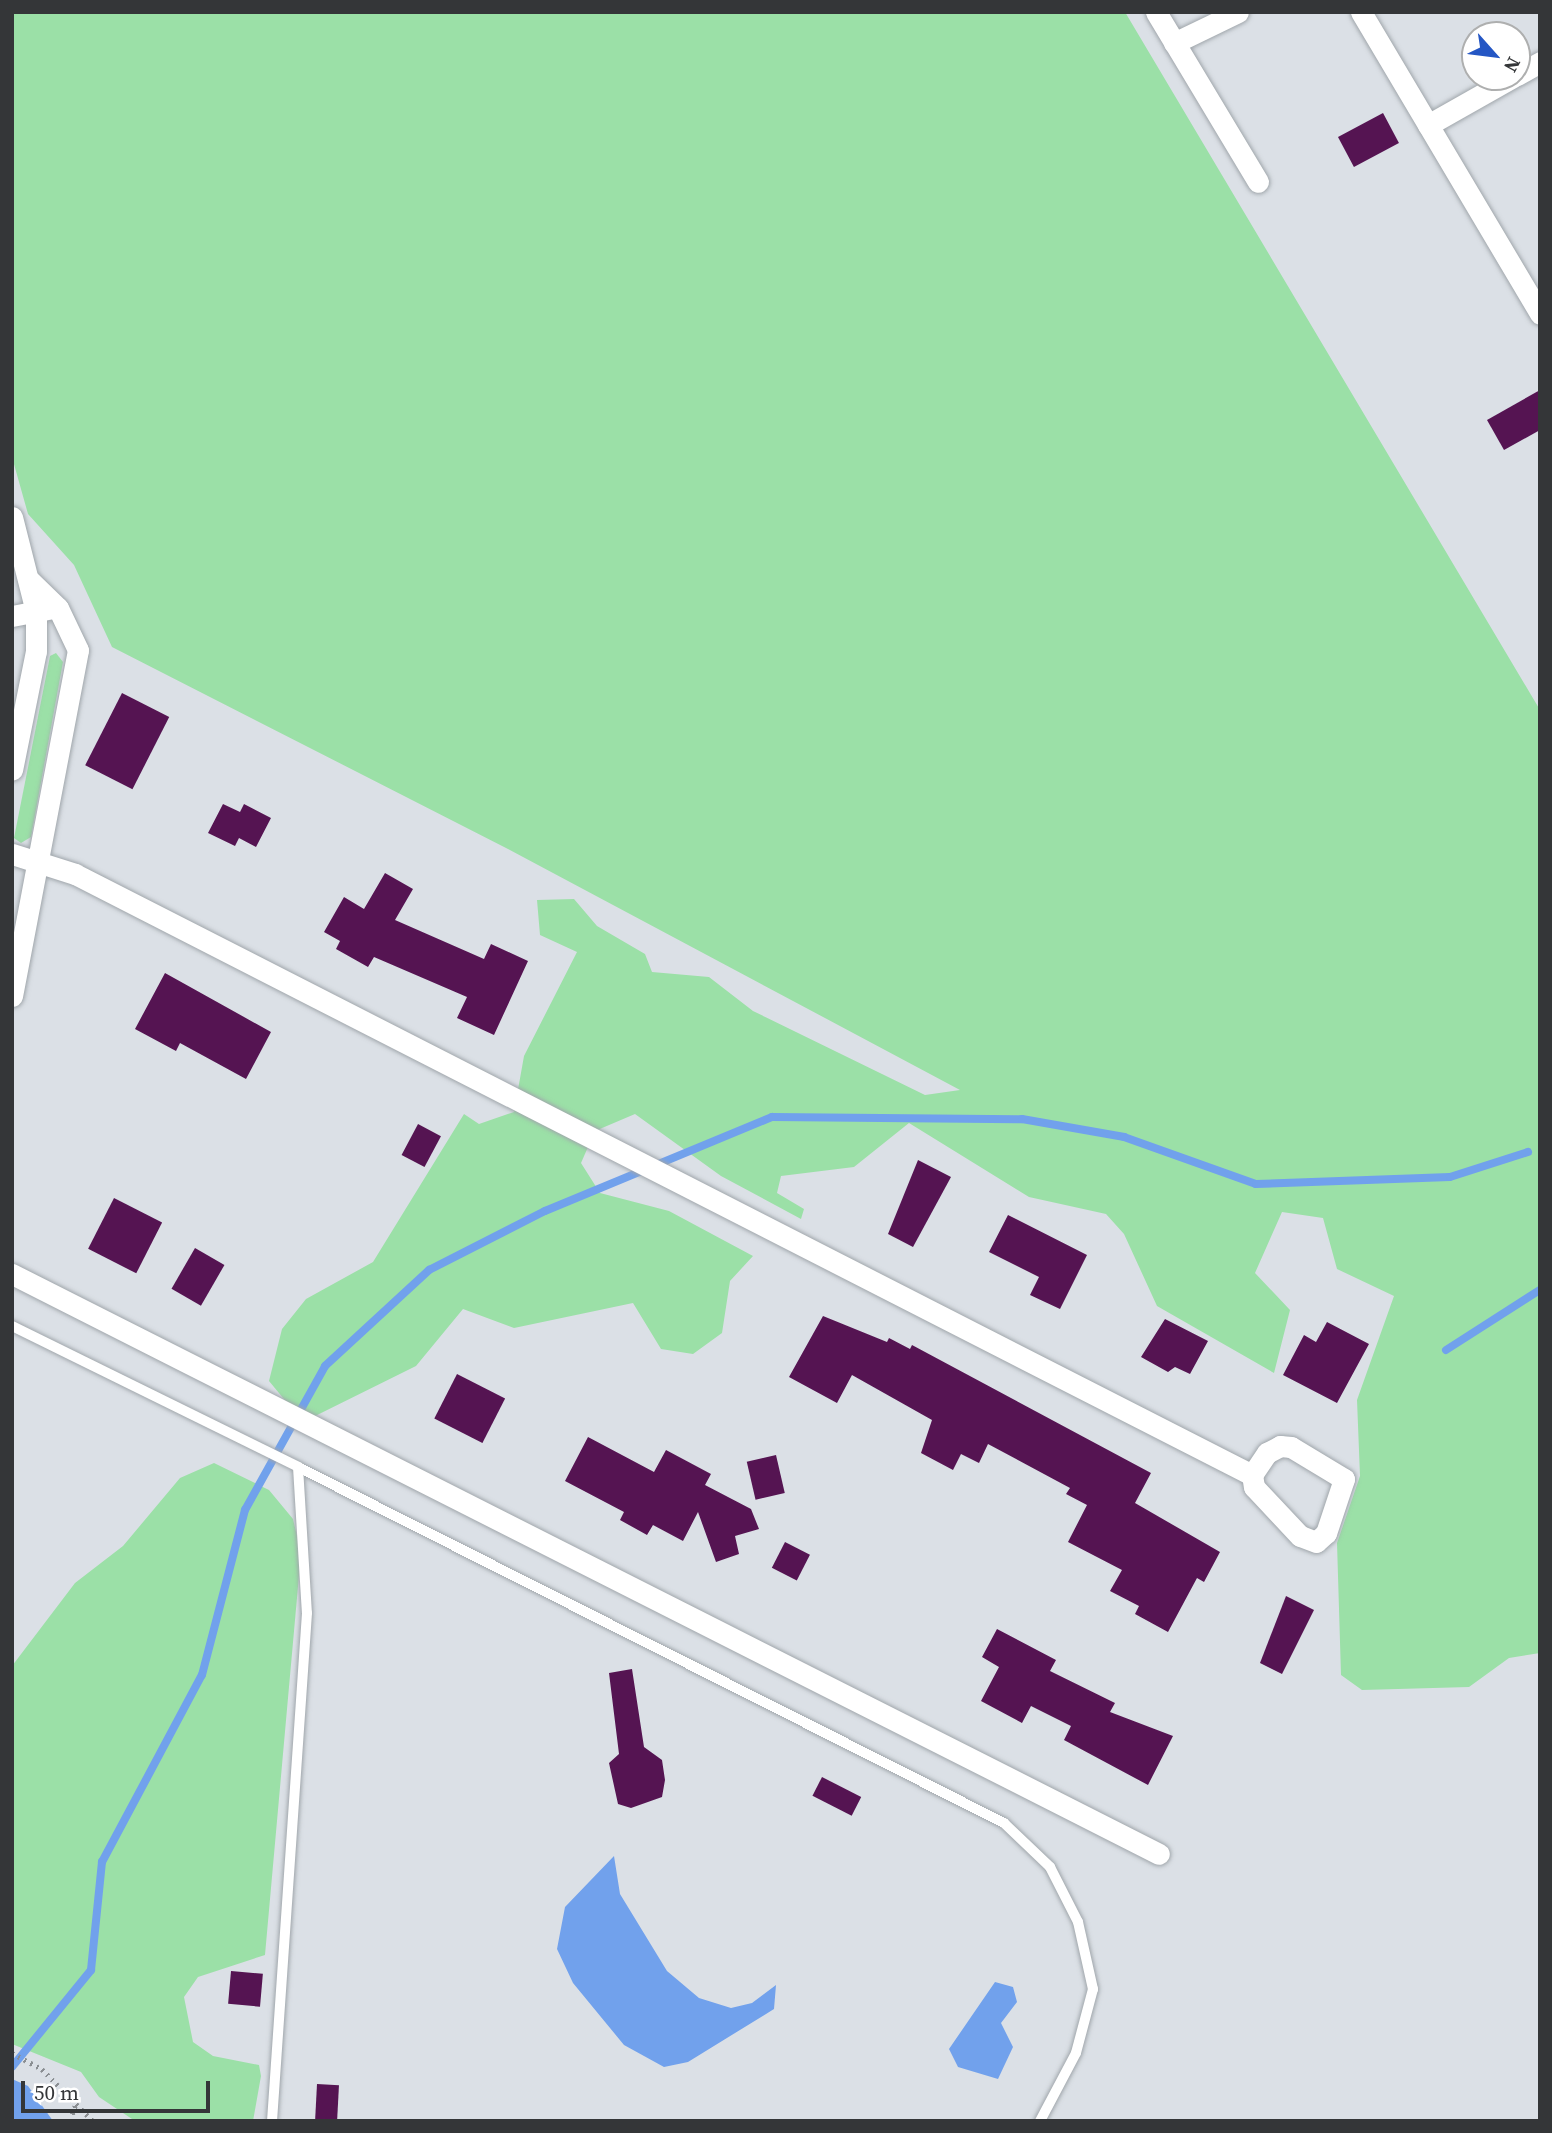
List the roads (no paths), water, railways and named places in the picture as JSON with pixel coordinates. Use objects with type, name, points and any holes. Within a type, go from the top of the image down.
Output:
[{"type":"street","points":[[1156,12],[1258,182]]},
{"type":"street","points":[[1174,43],[1238,12]]},
{"type":"street","points":[[1361,12],[1540,314]]},
{"type":"street","points":[[1428,125],[1488,91]]},
{"type":"street","points":[[12,517],[36,612],[36,651],[12,770]]},
{"type":"street","points":[[12,996],[78,650],[58,608],[30,581]]},
{"type":"street","points":[[12,616],[58,608]]},
{"type":"street","points":[[12,854],[38,859],[1252,1475],[1264,1501],[1300,1536],[1316,1542],[1326,1533],[1344,1479],[1337,1472],[1280,1446],[1267,1453],[1252,1475]]},
{"type":"street","points":[[12,1274],[1159,1854]]},
{"type":"lane","points":[[12,1326],[299,1467],[1004,1823],[1050,1867],[1078,1922],[1093,1989],[1076,2053],[1040,2121]]},
{"type":"lane","points":[[272,2121],[307,1627],[299,1467]]},
{"type":"water","points":[[614,1856],[620,1894],[667,1971],[699,1998],[731,2008],[752,2003],[776,1985],[774,2009],[688,2062],[664,2067],[624,2045],[573,1983],[557,1949],[565,1907]]},
{"type":"water","points":[[995,1982],[1013,1987],[1017,2002],[1001,2023],[1013,2047],[998,2079],[958,2067],[949,2049]]},
{"type":"water","points":[[12,2079],[28,2086],[53,2121],[12,2121]]},
{"type":"waterway","points":[[12,2067],[91,1970],[102,1862],[202,1675],[245,1510],[325,1366],[429,1270],[545,1211],[772,1117],[1022,1119],[1124,1137],[1256,1184],[1450,1177],[1528,1152]]},
{"type":"waterway","points":[[1446,1350],[1540,1290]]}]
